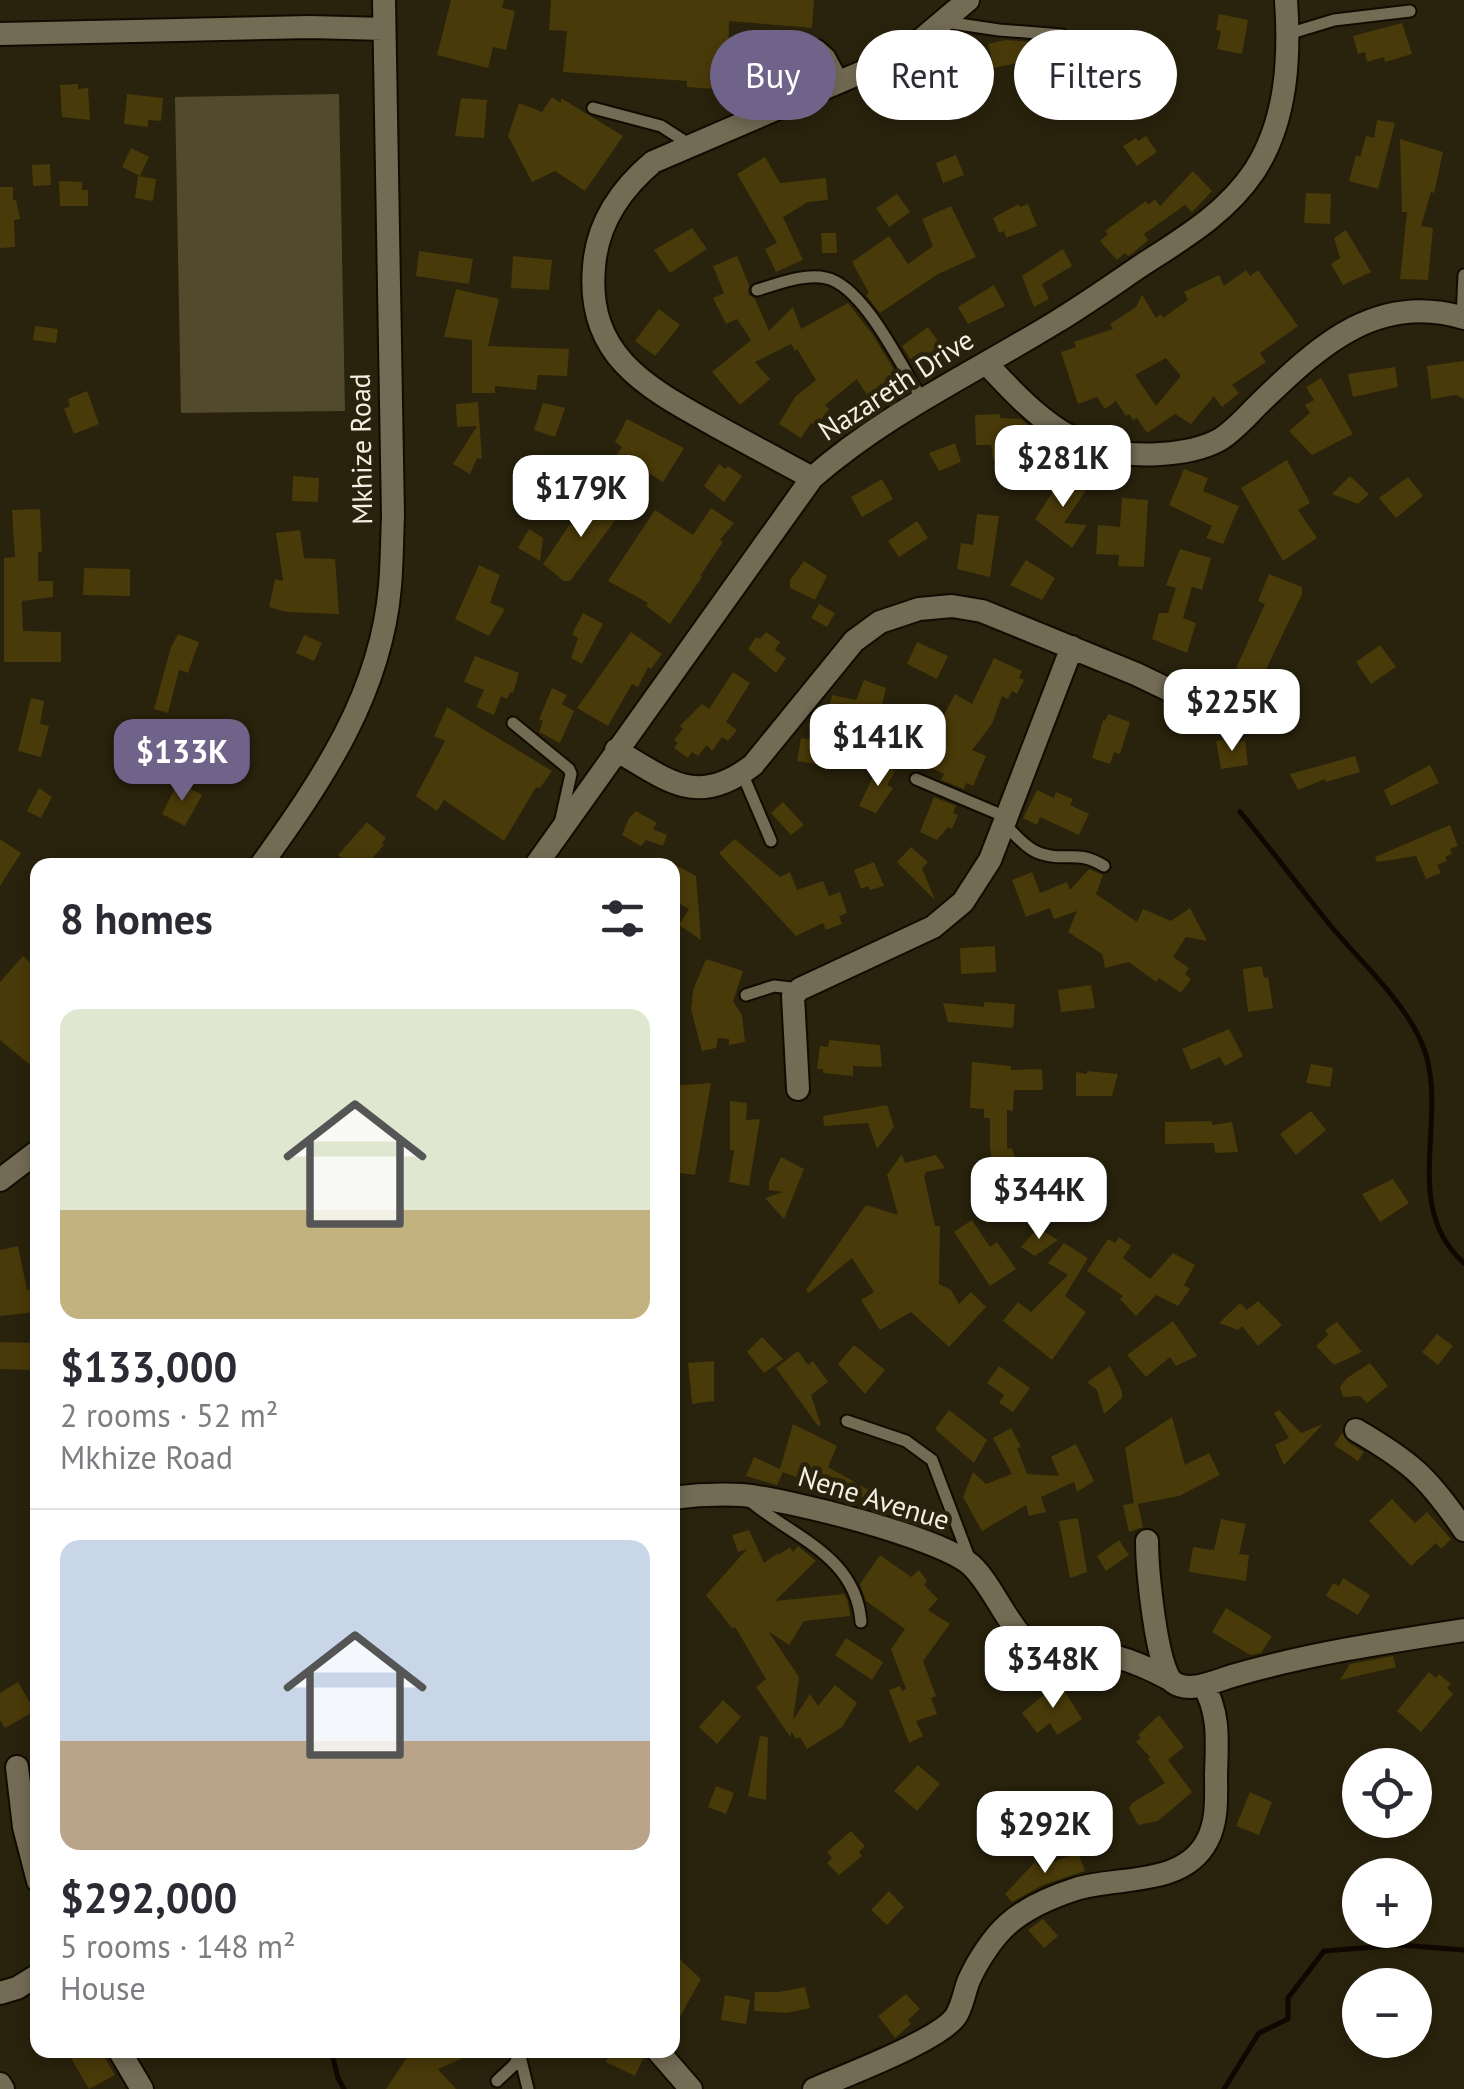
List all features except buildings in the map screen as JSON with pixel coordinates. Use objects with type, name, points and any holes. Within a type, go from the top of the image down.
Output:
[{"type":"street","name":"Mkhize Road","points":[[265,858],[310,797],[350,730],[369,682],[390,588],[384,0]]},
{"type":"street","points":[[812,478],[642,384],[618,358],[604,334],[592,287],[601,232],[632,180],[653,162],[881,64],[945,22],[968,0]]},
{"type":"street","name":"Nazareth Drive","points":[[541,858],[812,478],[854,442],[1058,321],[1226,206],[1257,167],[1268,144],[1288,71],[1286,0]]},
{"type":"street","points":[[0,34],[384,29]]},
{"type":"street","points":[[986,363],[1024,404],[1077,442],[1102,452],[1136,456],[1174,453],[1219,439],[1321,346],[1372,319],[1421,310],[1463,318]]},
{"type":"street","points":[[616,750],[684,788],[717,786],[753,765],[854,642],[880,622],[919,608],[952,606],[982,612],[1072,646],[1210,709]]},
{"type":"street","points":[[798,1089],[792,1004],[800,989],[916,936],[948,917],[977,884],[1072,646]]},
{"type":"street","points":[[0,1180],[30,1157]]},
{"type":"street","points":[[1356,1430],[1406,1460],[1424,1476],[1464,1530]]},
{"type":"street","name":"Nene Avenue","points":[[680,1498],[744,1495],[922,1540],[950,1551],[973,1567],[1026,1640],[1124,1657],[1171,1680]]},
{"type":"street","points":[[1147,1541],[1150,1596],[1165,1668],[1171,1680],[1183,1686],[1204,1685],[1302,1658],[1464,1630]]},
{"type":"street","points":[[814,2089],[950,2023],[969,1981],[1007,1924],[1078,1888],[1164,1873],[1199,1854],[1214,1823],[1216,1792],[1215,1710],[1204,1685]]},
{"type":"street","points":[[18,1766],[30,1850]]},
{"type":"street","points":[[0,1992],[30,1980]]},
{"type":"street","points":[[124,2058],[142,2088]]},
{"type":"street","points":[[664,2058],[690,2089]]},
{"type":"lane","points":[[1288,34],[1334,20],[1410,11]]},
{"type":"lane","points":[[945,22],[1014,31]]},
{"type":"lane","points":[[836,69],[842,81]]},
{"type":"lane","points":[[594,108],[654,123],[692,146]]},
{"type":"lane","points":[[1463,318],[1464,275]]},
{"type":"lane","points":[[757,290],[812,277],[840,283],[863,306],[922,399]]},
{"type":"lane","points":[[512,723],[570,769],[558,833]]},
{"type":"lane","points":[[742,773],[772,841]]},
{"type":"lane","points":[[916,779],[1005,821],[1042,854],[1076,854],[1104,866]]},
{"type":"lane","points":[[746,994],[774,986],[800,989]]},
{"type":"lane","points":[[847,1421],[906,1440],[932,1460],[973,1567]]},
{"type":"lane","points":[[744,1495],[805,1536],[839,1568],[860,1605],[861,1622]]},
{"type":"lane","points":[[497,2081],[516,2058]]},
{"type":"lane","points":[[521,2058],[528,2089]]},
{"type":"shaded area","points":[[339,94],[345,411],[181,413],[175,97]]},
{"type":"waterway","points":[[1240,812],[1391,994],[1420,1039],[1429,1067],[1432,1096],[1430,1185],[1434,1213],[1444,1239],[1464,1263]]},
{"type":"waterway","points":[[1224,2089],[1259,2033],[1288,2019],[1288,1998],[1324,1951],[1400,1945],[1464,1950]]},
{"type":"waterway","points":[[333,2058],[344,2089]]}]
